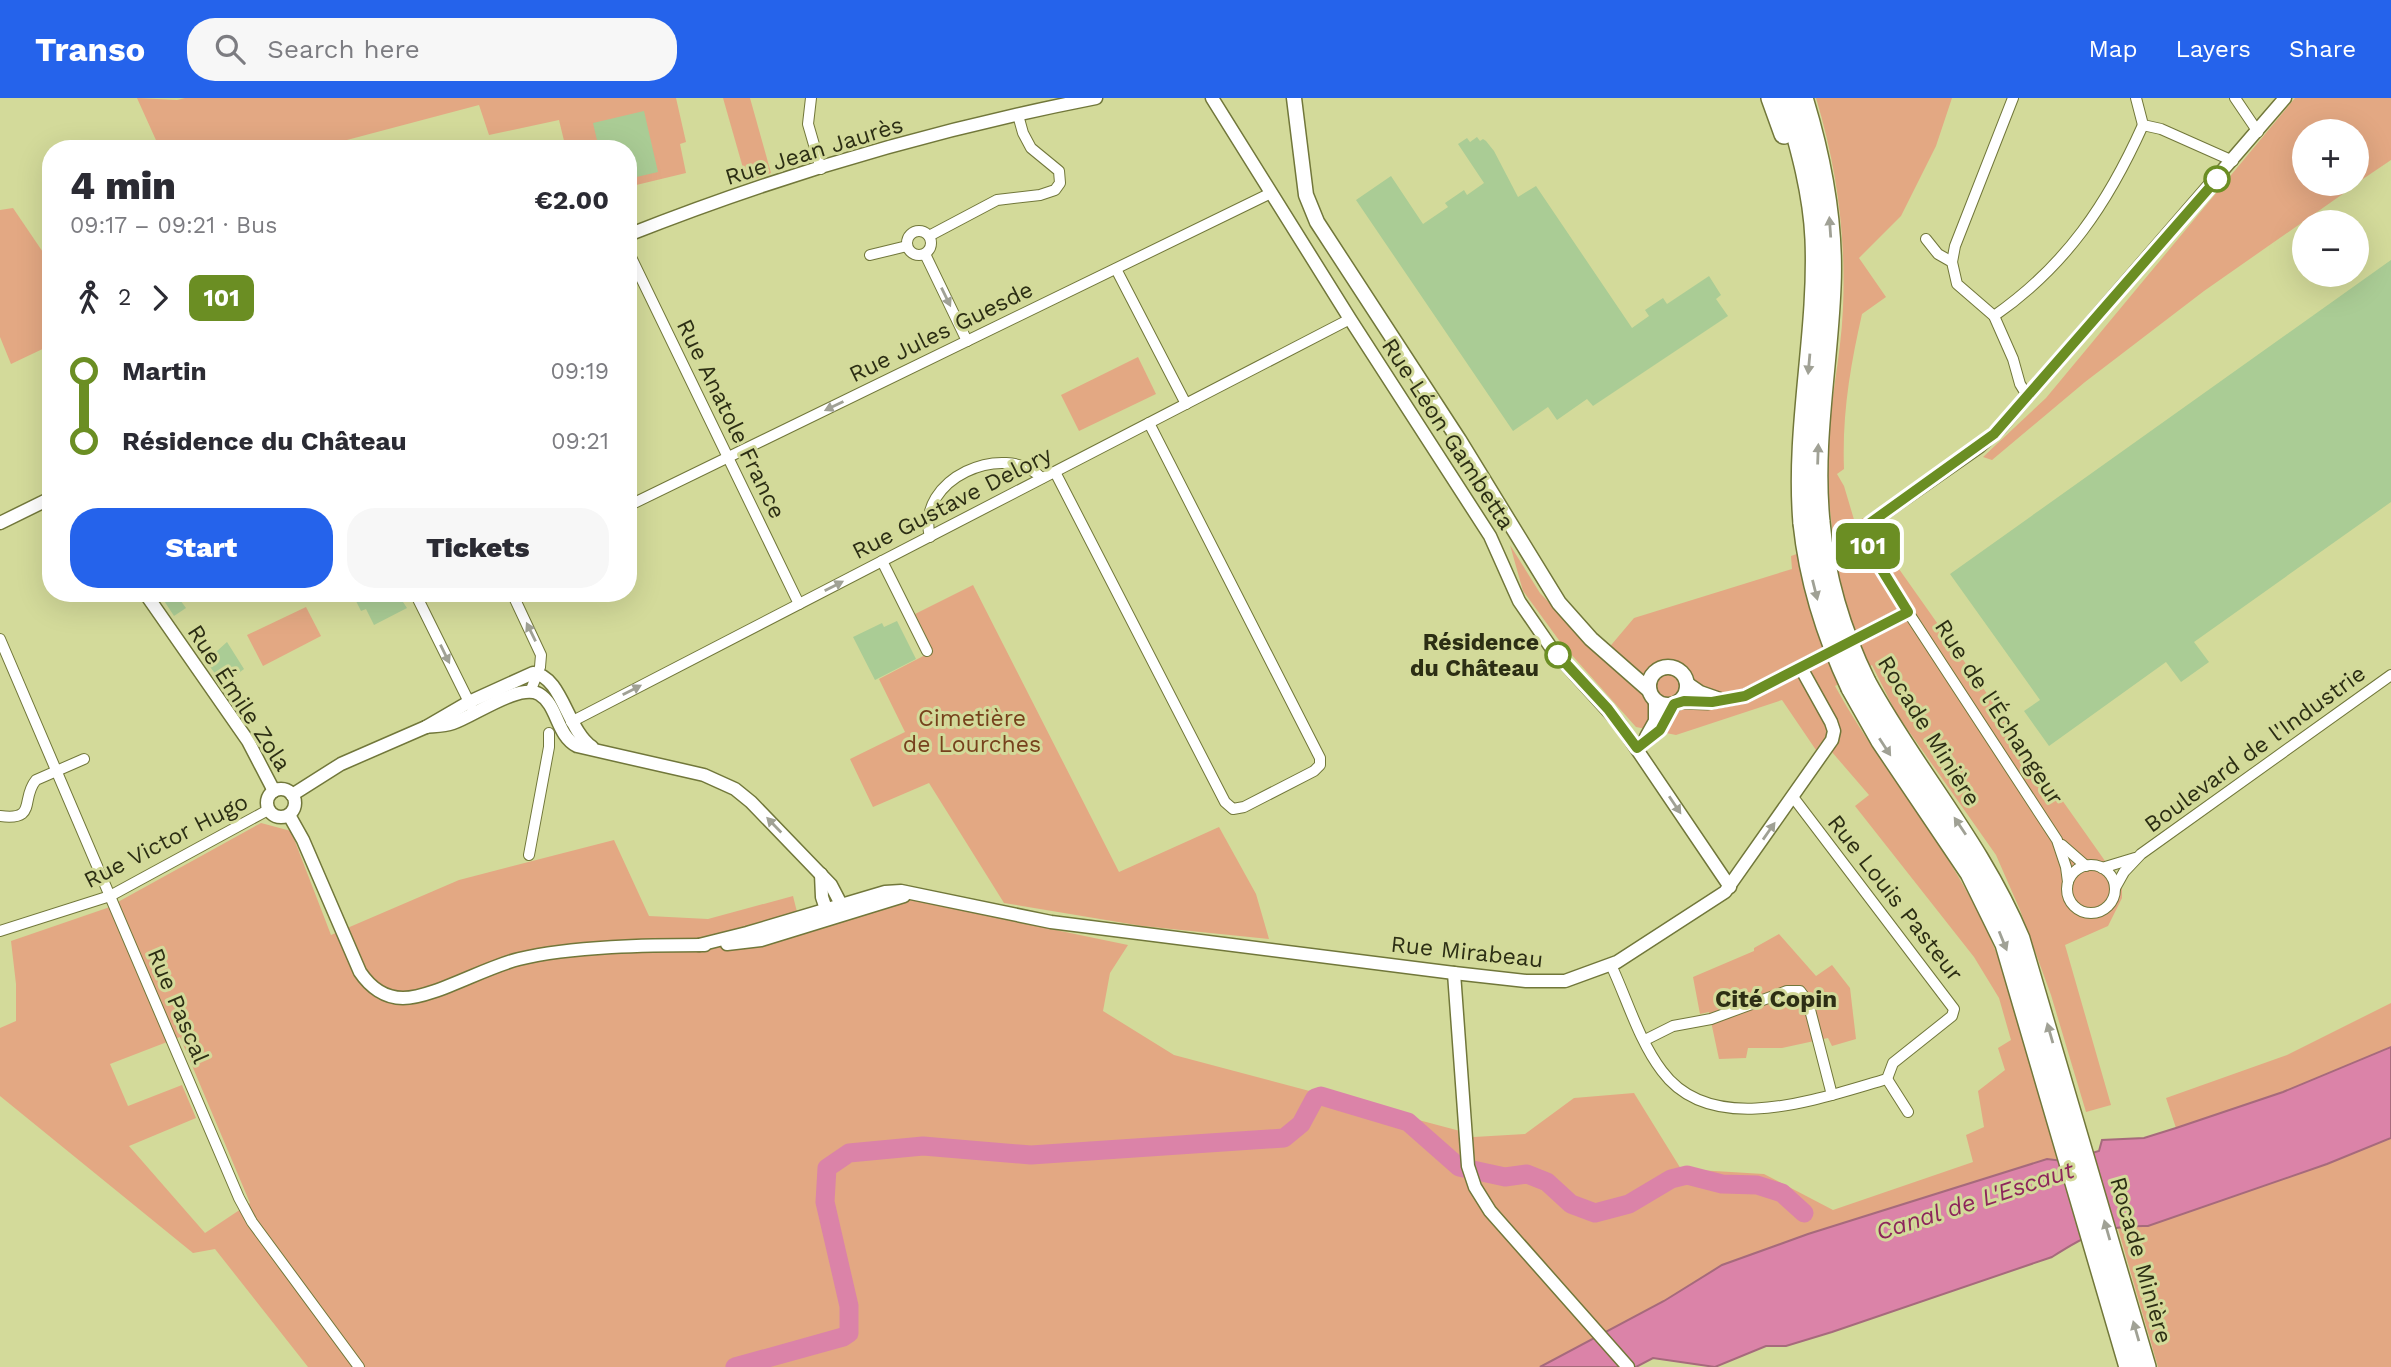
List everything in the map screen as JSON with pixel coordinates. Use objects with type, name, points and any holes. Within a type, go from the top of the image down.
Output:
[{"type":"highway","points":[[1771,98],[1799,185],[1814,296]]},
{"type":"highway","name":"Rocade Minière","points":[[1786,98],[1810,198],[1815,237],[1814,296],[1803,434],[1812,522]]},
{"type":"highway","name":"Rocade Minière","points":[[1803,98],[1820,158],[1830,227],[1830,307],[1812,522],[1811,573],[1821,612],[1858,685],[1881,741],[1960,856],[1988,908],[2061,1101],[2118,1298],[2146,1367]]},
{"type":"highway","name":"Rocade Minière","points":[[2118,1298],[2129,1367]]},
{"type":"main road","points":[[1294,98],[1306,195],[1317,222],[1459,440],[1559,603],[1583,632],[1609,655],[1652,695],[1663,705],[1677,703],[1686,692],[1687,683],[1677,670],[1668,667],[1659,670],[1651,678],[1652,695]]},
{"type":"main road","points":[[1609,655],[1634,666],[1659,670]]},
{"type":"street","points":[[811,98],[808,124],[821,169]]},
{"type":"street","name":"Rue Jean Jaurès","points":[[637,232],[821,169],[1018,115],[1096,98]]},
{"type":"street","name":"Rue Léon Gambetta","points":[[1212,98],[1490,536],[1512,589],[1548,643],[1608,709],[1637,748],[1730,887]]},
{"type":"street","points":[[2013,98],[1952,262],[1955,280],[1961,289],[1994,316],[2013,359],[2020,384],[2028,397],[2285,98]]},
{"type":"street","points":[[1994,316],[2041,278],[2083,232],[2114,186],[2143,125],[2136,98]]},
{"type":"street","points":[[2235,98],[2258,132]]},
{"type":"street","points":[[929,236],[991,202],[1046,194],[1058,187],[1059,171],[1031,148],[1018,115]]},
{"type":"street","points":[[2143,125],[2161,129],[2233,161]]},
{"type":"street","name":"Rue Jules Guesde","points":[[637,502],[1271,193]]},
{"type":"street","points":[[921,231],[929,236],[931,247],[925,254],[913,253],[907,246],[907,239],[912,233],[921,231]]},
{"type":"street","points":[[1926,239],[1938,254],[1952,262]]},
{"type":"street","points":[[870,255],[907,246]]},
{"type":"street","points":[[925,254],[967,341]]},
{"type":"street","name":"Rue Anatole France","points":[[637,269],[799,604]]},
{"type":"street","points":[[1116,269],[1186,404]]},
{"type":"street","name":"Rue Gustave Delory","points":[[560,728],[1350,319]]},
{"type":"street","name":"Rue de l'Échangeur","points":[[2028,397],[1987,440],[1872,521],[1867,534],[1870,552],[2057,840],[2068,882]]},
{"type":"street","points":[[1055,472],[1225,802],[1233,809],[1244,807],[1314,771],[1320,765],[1321,758],[1149,423]]},
{"type":"street","points":[[930,537],[929,521],[935,498],[950,482],[966,472],[986,465],[1004,464],[1032,470],[1042,478]]},
{"type":"street","points":[[0,523],[42,502]]},
{"type":"street","points":[[882,561],[927,651]]},
{"type":"street","name":"Rue Émile Zola","points":[[151,602],[248,741],[274,791]]},
{"type":"street","points":[[419,602],[472,708]]},
{"type":"street","points":[[516,602],[539,650],[541,663],[530,692]]},
{"type":"street","points":[[1637,748],[1660,730],[1677,703],[1708,703],[1752,693],[1908,612]]},
{"type":"street","name":"Rue Pascal","points":[[0,639],[243,1206],[359,1367]]},
{"type":"street","name":"Rue Mirabeau","points":[[289,814],[303,840],[360,972],[374,988],[387,996],[401,998],[416,996],[488,968],[531,956],[699,945],[844,909],[918,895],[1051,922],[1454,973],[1556,982],[1580,977],[1611,965],[1673,928],[1730,887],[1830,745],[1834,731],[1801,668]]},
{"type":"street","points":[[472,708],[524,675],[538,673],[551,682],[560,728],[549,747],[529,855]]},
{"type":"street","name":"Boulevard de l'Industrie","points":[[2102,868],[2118,865],[2141,854],[2391,675]]},
{"type":"street","points":[[1687,683],[1708,696],[1731,699]]},
{"type":"street","points":[[292,795],[341,764],[425,727],[472,708],[530,692],[543,697],[560,728],[572,743],[599,752],[704,775],[729,786],[751,802],[821,874],[831,885],[844,909]]},
{"type":"street","points":[[1637,748],[1653,725],[1652,695]]},
{"type":"street","points":[[0,816],[15,817],[23,814],[28,806],[33,783],[84,759]]},
{"type":"street","points":[[283,789],[292,795],[294,807],[289,814],[277,817],[268,810],[267,799],[274,791],[283,789]]},
{"type":"street","name":"Rue Louis Pasteur","points":[[1793,797],[1954,1009],[1952,1016],[1893,1063],[1886,1079]]},
{"type":"street","name":"Rue Victor Hugo","points":[[0,931],[110,896],[268,810]]},
{"type":"street","name":"Rue de l'Échangeur","points":[[2057,840],[2086,866]]},
{"type":"street","name":"Boulevard de l'Industrie","points":[[2115,888],[2124,872],[2141,854]]},
{"type":"street","points":[[2086,866],[2102,868],[2111,876],[2115,888],[2108,906],[2098,912],[2085,913],[2070,901],[2068,882],[2074,873],[2086,866]]},
{"type":"street","points":[[821,874],[827,914]]},
{"type":"street","points":[[1611,965],[1645,1040],[1665,1075],[1690,1097],[1703,1103],[1728,1108],[1768,1107],[1832,1095],[1886,1079],[1908,1112]]},
{"type":"street","points":[[1454,973],[1466,1157],[1472,1181],[1490,1211],[1628,1367]]},
{"type":"street","points":[[1645,1040],[1672,1026],[1711,1019],[1787,991],[1800,991],[1808,1002],[1832,1095]]},
{"type":"green space","points":[[137,98],[676,98],[686,142],[680,144],[686,173],[637,185],[637,140],[564,140],[559,120],[489,135],[479,105],[347,140],[156,140]]},
{"type":"green space","points":[[723,98],[750,98],[771,173],[747,182]]},
{"type":"green space","points":[[1816,98],[1952,98],[1936,146],[1901,216],[1859,258],[1886,297],[1862,314],[1848,391],[1844,469],[1837,474],[1844,486],[1855,523],[1863,518],[2122,885],[2122,898],[2108,926],[2065,945],[2111,1105],[2086,1112],[2051,995],[2020,910],[1996,855],[1896,713],[1872,665],[1835,686],[1953,867],[1987,931],[2018,1015],[2058,1160],[2047,1159],[1808,1234],[1722,1265],[1664,1301],[1540,1367],[308,1367],[215,1249],[193,1253],[0,1096],[0,1028],[16,1021],[16,984],[11,941],[107,908],[261,823],[291,831],[331,935],[459,880],[614,840],[649,916],[708,919],[793,896],[797,912],[866,895],[917,901],[1128,945],[1110,973],[1103,1011],[1174,1055],[1474,1137],[1525,1134],[1574,1098],[1634,1093],[1681,1169],[1764,1174],[1833,1210],[1973,1162],[1966,1135],[1984,1127],[1978,1091],[2005,1070],[1998,1048],[2011,1040],[1999,998],[1974,957],[1855,806],[1869,795],[1825,744],[1818,753],[1782,700],[1676,735],[1636,727],[1561,643],[1523,591],[1510,545],[1540,593],[1601,657],[1634,618],[1792,569],[1791,556],[1834,541],[1827,461],[1842,327],[1843,254],[1835,176]],"holes":[[[180,1037],[250,1203],[205,1233],[129,1146],[196,1118],[182,1085],[128,1106],[110,1064]]]},
{"type":"green space","points":[[2295,98],[2391,98],[2391,160],[2369,175],[2369,119],[2292,119],[2292,196],[2340,196],[2320,210],[2292,210],[2292,229],[2204,291],[2085,382],[1992,460],[1983,457],[2046,398]]},
{"type":"green space","points":[[13,208],[42,251],[42,349],[11,364],[0,337],[0,210]]},
{"type":"green space","points":[[1138,357],[1156,394],[1079,431],[1061,395]]},
{"type":"green space","name":"Cimetière de Lourches","points":[[973,585],[1119,872],[1219,827],[1256,894],[1269,939],[1142,926],[1004,903],[929,783],[873,807],[850,759],[905,732],[879,679],[933,651],[915,614]]},
{"type":"green space","points":[[306,607],[321,636],[263,666],[247,635]]},
{"type":"green space","points":[[1779,934],[1816,976],[1832,965],[1850,988],[1856,1039],[1832,1046],[1828,1038],[1782,1048],[1748,1048],[1746,1058],[1719,1059],[1709,1012],[1700,1014],[1693,977],[1754,951],[1754,948]]},
{"type":"green space","points":[[2391,1003],[2391,1047],[2283,1092],[2176,1128],[2166,1098],[2287,1055]]},
{"type":"green space","points":[[2391,1138],[2391,1367],[2158,1367],[2117,1225],[2148,1226],[2327,1164]]},
{"type":"water","name":"Canal de L'Escaut","points":[[2391,1047],[2391,1138],[2327,1164],[2148,1226],[2120,1227],[2097,1232],[2052,1257],[1832,1332],[1786,1346],[1766,1346],[1715,1367],[1653,1358],[1636,1367],[1540,1367],[1664,1301],[1722,1265],[1808,1234],[2047,1159],[2063,1161],[2099,1151],[2102,1140],[2144,1138],[2176,1128],[2283,1092]]},
{"type":"building","points":[[644,111],[658,172],[637,177],[637,140],[597,140],[593,123]]},
{"type":"building","points":[[1477,137],[1480,141],[1486,141],[1494,151],[1518,197],[1536,186],[1632,328],[1649,316],[1645,310],[1663,298],[1667,304],[1709,276],[1721,295],[1716,299],[1728,316],[1593,406],[1587,399],[1557,420],[1548,407],[1513,431],[1356,200],[1391,176],[1423,224],[1448,207],[1445,203],[1464,190],[1467,195],[1484,183],[1458,144],[1467,138],[1470,142]]},
{"type":"building","points":[[2391,260],[2391,502],[2194,642],[2209,662],[2181,682],[2166,662],[2049,746],[2024,711],[2040,700],[1950,574],[2353,287],[2369,287],[2369,276]]},
{"type":"building","points":[[165,602],[182,602],[186,608],[174,616]]},
{"type":"building","points":[[356,602],[403,602],[407,608],[374,625],[366,609],[361,611]]},
{"type":"building","points":[[897,621],[916,659],[875,680],[853,637],[882,623],[884,627]]},
{"type":"building","points":[[227,642],[244,669],[236,675],[233,671],[228,674],[227,672],[218,678],[206,661]]},
{"type":"waterway","points":[[735,1367],[843,1337],[849,1333],[849,1306],[825,1202],[827,1168],[849,1153],[923,1146],[1031,1155],[1284,1138],[1301,1124],[1315,1098],[1321,1096],[1408,1122],[1459,1167],[1505,1177],[1527,1174],[1547,1182],[1571,1204],[1595,1213],[1629,1204],[1671,1179],[1687,1175],[1722,1184],[1757,1185],[1782,1193],[1804,1213]]},
{"type":"bus line","name":"101","points":[[1558,655],[1608,709],[1637,748],[1660,730],[1674,704],[1684,701],[1712,702],[1745,696],[1908,612],[1869,549],[1867,537],[1870,523],[1994,434],[2217,179]]},
{"type":"place","name":"Résidence du Château","points":[[1558,655]]},
{"type":"district","name":"Cité Copin","points":[[1776,999]]}]
